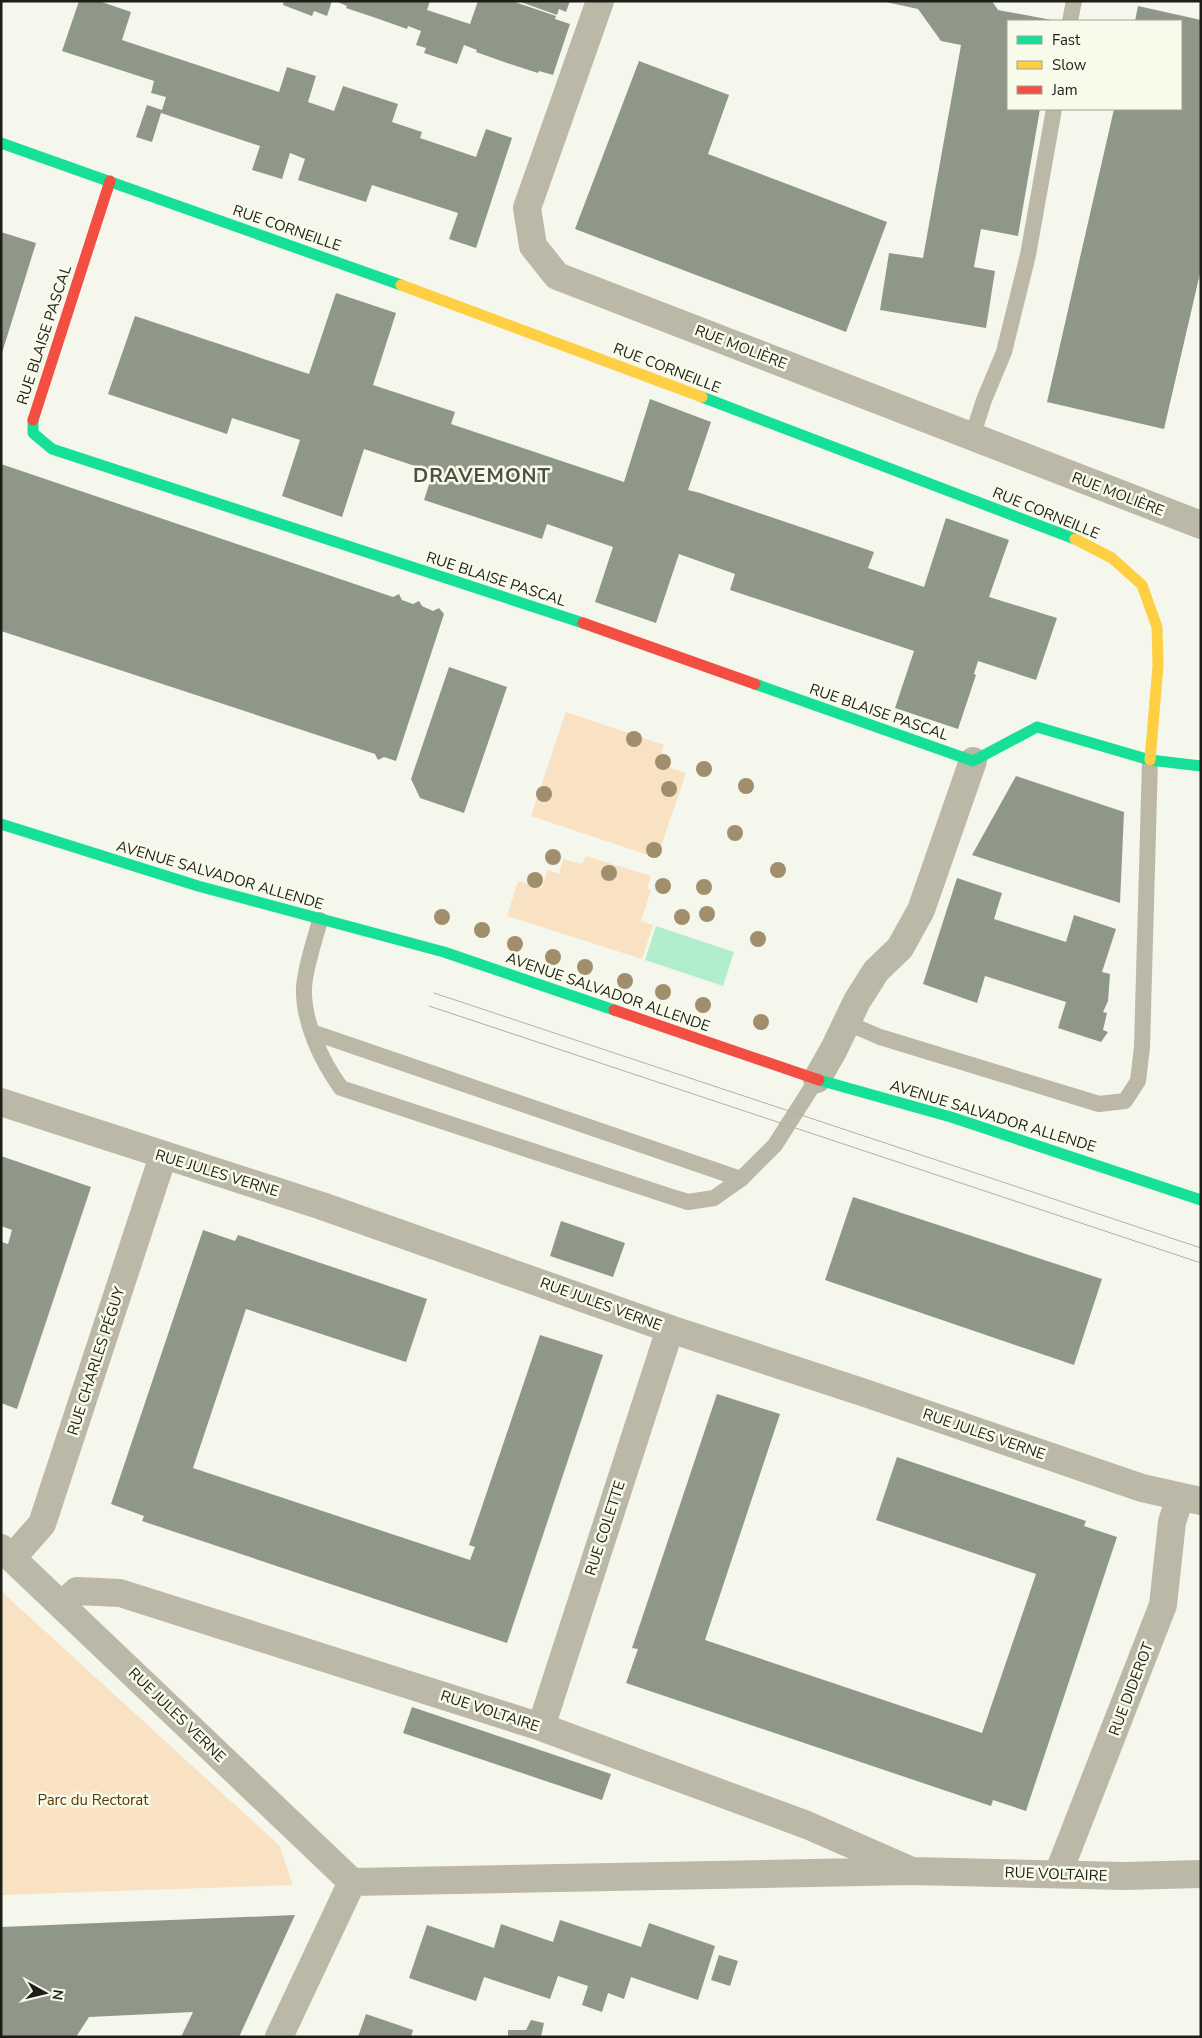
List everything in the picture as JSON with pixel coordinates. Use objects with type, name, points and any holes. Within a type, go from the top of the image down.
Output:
[{"type":"street","name":"RUE MOLIÈRE","points":[[600,1],[527,208],[533,246],[558,276],[1201,525]]},
{"type":"street","name":"RUE CORNEILLE","points":[[1,143],[456,304],[1089,544],[1112,558],[1142,585],[1157,627],[1158,666],[1150,760]]},
{"type":"street","name":"RUE BLAISE PASCAL","points":[[110,181],[33,415],[33,433],[52,449],[592,626],[973,761]]},
{"type":"street","points":[[817,1079],[857,1001],[876,971],[900,948],[921,910],[973,761],[1037,727],[1150,760],[1201,766]]},
{"type":"street","name":"AVENUE SALVADOR ALLENDE","points":[[1,824],[198,886],[444,952],[817,1079],[951,1117],[1201,1200]]},
{"type":"street","name":"RUE JULES VERNE","points":[[1,1102],[162,1156],[331,1209],[670,1329],[868,1394],[1142,1488],[1190,1500]]},
{"type":"street","name":"RUE CHARLES PÉGUY","points":[[6,1553],[42,1524],[162,1156]]},
{"type":"street","name":"RUE COLETTE","points":[[541,1727],[670,1329]]},
{"type":"street","name":"RUE DIDEROT","points":[[1058,1874],[1164,1605],[1172,1522],[1190,1500]]},
{"type":"street","name":"RUE JULES VERNE","points":[[6,1553],[352,1882]]},
{"type":"street","name":"RUE VOLTAIRE","points":[[62,1605],[77,1591],[120,1593],[541,1727],[807,1825],[912,1871]]},
{"type":"street","name":"RUE VOLTAIRE","points":[[352,1882],[912,1871],[1124,1876],[1201,1874]]},
{"type":"street","points":[[279,2037],[352,1882]]},
{"type":"lane","points":[[1070,20],[1074,1]]},
{"type":"lane","points":[[972,437],[984,400],[1004,352],[1028,255],[1054,110]]},
{"type":"lane","points":[[847,1023],[880,1037],[1099,1104],[1125,1101],[1138,1081],[1142,1047],[1150,760]]},
{"type":"lane","points":[[320,920],[304,987],[312,1032],[331,1074],[341,1088],[688,1202],[714,1198],[741,1179],[775,1145],[817,1079]]},
{"type":"lane","points":[[312,1032],[741,1179]]},
{"type":"green space","points":[[566,712],[664,745],[658,764],[686,773],[657,858],[531,816]]},
{"type":"green space","points":[[586,856],[651,876],[647,889],[651,890],[641,921],[653,925],[642,959],[507,916],[518,881],[542,888],[547,870],[559,874],[563,859],[582,864]]},
{"type":"green space","name":"Parc du Rectorat","points":[[1,1591],[280,1846],[293,1885],[1,1895]]},
{"type":"shaded area","points":[[656,926],[734,952],[723,986],[645,960]]},
{"type":"building","points":[[79,1],[99,1],[131,12],[122,40],[279,92],[287,67],[316,76],[308,102],[334,111],[343,86],[398,104],[392,122],[422,132],[420,138],[476,157],[486,129],[512,138],[476,248],[449,239],[458,213],[372,185],[366,202],[298,180],[305,159],[290,153],[282,179],[252,170],[260,146],[161,113],[152,142],[136,137],[147,105],[162,110],[166,97],[151,93],[154,81],[62,51]]},
{"type":"building","points":[[284,1],[332,1],[327,16],[314,11],[312,16],[283,5]]},
{"type":"building","points":[[335,1],[430,1],[427,10],[470,24],[478,1],[512,1],[556,16],[555,19],[570,24],[553,75],[539,71],[538,73],[507,63],[476,52],[477,50],[464,45],[457,64],[424,53],[426,48],[416,45],[421,31],[408,26],[407,29],[346,8],[347,6]]},
{"type":"building","points":[[518,1],[570,1],[566,12],[559,9],[557,15]]},
{"type":"building","points":[[881,1],[992,1],[998,10],[1052,20],[1007,20],[1007,110],[1040,110],[1018,236],[981,229],[974,267],[995,271],[986,328],[880,310],[889,253],[923,258],[961,45],[941,41],[918,9]]},
{"type":"building","points":[[1138,6],[1201,20],[1201,269],[1164,429],[1047,402],[1114,110],[1182,110],[1182,20],[1135,20]]},
{"type":"building","points":[[639,61],[729,95],[708,154],[887,222],[846,332],[575,229]]},
{"type":"building","points":[[1,232],[36,243],[2,353],[1,353]]},
{"type":"building","points":[[336,293],[396,313],[373,385],[455,412],[451,424],[624,482],[650,399],[711,422],[688,490],[874,552],[868,568],[924,587],[946,518],[1009,540],[989,597],[1057,618],[1036,680],[978,661],[974,674],[976,675],[958,729],[895,708],[914,651],[730,590],[735,574],[679,554],[656,623],[595,602],[613,547],[547,524],[542,539],[424,500],[433,472],[364,449],[342,517],[282,496],[300,440],[232,418],[227,434],[108,394],[135,316],[309,374]]},
{"type":"building","points":[[1,464],[393,597],[399,594],[402,600],[413,604],[419,601],[422,606],[433,611],[439,608],[444,614],[396,761],[384,757],[378,760],[375,754],[1,631]]},
{"type":"building","points":[[449,667],[507,687],[464,813],[420,798],[411,779]]},
{"type":"building","points":[[1016,776],[1124,812],[1120,903],[972,855]]},
{"type":"building","points":[[957,878],[1002,893],[994,919],[1066,942],[1074,915],[1116,929],[1102,972],[1110,974],[1108,1001],[1103,1012],[1107,1013],[1103,1030],[1108,1032],[1101,1042],[1058,1028],[1066,1002],[985,976],[977,1003],[923,984]]},
{"type":"building","points":[[1,1156],[91,1187],[17,1409],[1,1403],[1,1244],[2,1242],[8,1244],[12,1230],[1,1226]]},
{"type":"building","points":[[853,1197],[1102,1279],[1074,1365],[825,1280]]},
{"type":"building","points":[[561,1221],[625,1243],[613,1277],[550,1256]]},
{"type":"building","points":[[203,1230],[235,1241],[238,1235],[427,1299],[406,1362],[246,1309],[193,1468],[470,1560],[475,1547],[469,1545],[540,1335],[603,1355],[507,1643],[142,1521],[144,1516],[111,1504]]},
{"type":"building","points":[[717,1394],[780,1414],[705,1640],[982,1733],[1036,1574],[876,1520],[897,1457],[1086,1521],[1084,1526],[1117,1537],[1026,1811],[993,1800],[991,1806],[626,1683],[638,1649],[632,1648]]},
{"type":"building","points":[[412,1707],[611,1774],[602,1800],[403,1733]]},
{"type":"building","points":[[295,1915],[239,2037],[181,2037],[193,2012],[89,2017],[76,2037],[1,2037],[1,1927]]},
{"type":"building","points":[[560,1920],[641,1947],[649,1923],[715,1946],[698,2000],[631,1977],[624,1999],[608,1993],[602,2012],[582,2005],[588,1986],[558,1976],[550,1999],[484,1977],[476,2001],[409,1978],[427,1925],[494,1948],[501,1924],[553,1942]]},
{"type":"building","points":[[719,1955],[738,1961],[730,1986],[711,1980]]},
{"type":"building","points":[[366,2014],[413,2030],[411,2037],[358,2037]]},
{"type":"building","points":[[531,2020],[544,2023],[541,2037],[508,2037],[508,2030],[526,2030]]},
{"type":"tram line","points":[[434,993],[1201,1248]]},
{"type":"tram line","points":[[429,1006],[1201,1263]]},
{"type":"traffic: fast","points":[[1,143],[401,285]]},
{"type":"traffic: fast","points":[[702,397],[1075,539]]},
{"type":"traffic: fast","points":[[33,420],[33,433],[52,449],[583,623]]},
{"type":"traffic: fast","points":[[755,684],[973,761],[1037,727],[1150,760],[1201,766]]},
{"type":"traffic: fast","points":[[1,824],[198,886],[444,952],[614,1010]]},
{"type":"traffic: fast","points":[[819,1080],[951,1117],[1201,1200]]},
{"type":"traffic: slow","points":[[401,285],[702,397]]},
{"type":"traffic: slow","points":[[1075,539],[1112,558],[1142,585],[1157,627],[1158,666],[1150,760]]},
{"type":"traffic: jam","points":[[33,420],[110,181]]},
{"type":"traffic: jam","points":[[583,623],[755,684]]},
{"type":"traffic: jam","points":[[614,1010],[819,1080]]},
{"type":"district","name":"DRAVEMONT","points":[[482,475]]}]
